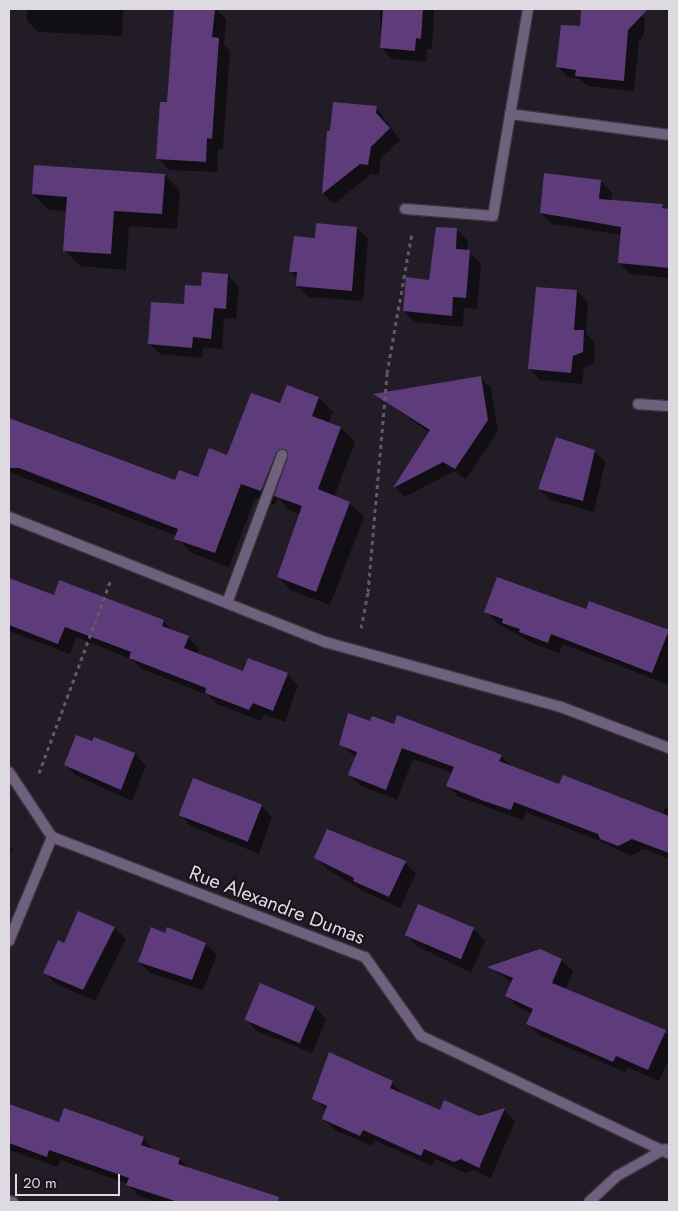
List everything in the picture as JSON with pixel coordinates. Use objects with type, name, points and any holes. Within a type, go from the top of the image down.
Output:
[{"type":"street","points":[[405,209],[493,216],[528,9]]},
{"type":"street","points":[[510,114],[669,135]]},
{"type":"street","points":[[638,404],[669,406]]},
{"type":"street","points":[[227,603],[282,455]]},
{"type":"street","points":[[9,517],[325,642],[561,707],[669,748]]},
{"type":"street","points":[[9,772],[52,837],[9,941]]},
{"type":"street","name":"Rue Alexandre Dumas","points":[[52,837],[365,957],[421,1036],[666,1151]]},
{"type":"street","points":[[589,1202],[617,1176],[666,1151]]},
{"type":"street","points":[[9,1201],[13,1202]]},
{"type":"path","points":[[356,650],[368,592],[387,373],[416,210]]},
{"type":"path","points":[[28,802],[118,560]]},
{"type":"building","points":[[174,9],[215,9],[212,37],[219,38],[212,139],[207,138],[206,162],[156,159],[160,102],[167,102]]},
{"type":"building","points":[[383,9],[423,9],[421,39],[416,38],[415,51],[380,48]]},
{"type":"building","points":[[581,9],[648,9],[628,30],[624,81],[575,76],[576,70],[556,67],[561,25],[580,26]]},
{"type":"building","points":[[333,102],[377,106],[376,113],[390,128],[371,147],[368,165],[360,164],[322,194],[327,131],[330,131]]},
{"type":"building","points":[[34,165],[165,174],[162,214],[114,211],[111,254],[63,251],[67,197],[32,194]]},
{"type":"building","points":[[544,173],[601,180],[599,199],[663,204],[662,208],[669,209],[669,268],[618,263],[621,227],[540,213]]},
{"type":"building","points":[[316,223],[357,227],[352,291],[296,286],[297,272],[289,272],[294,236],[315,238]]},
{"type":"building","points":[[436,227],[457,228],[456,249],[470,250],[466,298],[453,297],[452,316],[403,311],[406,277],[429,280]]},
{"type":"building","points":[[202,272],[228,274],[226,309],[214,308],[211,339],[193,337],[192,348],[148,344],[151,302],[184,304],[185,285],[201,286]]},
{"type":"building","points":[[536,287],[577,290],[574,330],[584,330],[583,352],[573,356],[571,373],[528,369]]},
{"type":"building","points":[[481,376],[488,420],[455,469],[443,462],[393,488],[430,430],[373,394]]},
{"type":"building","points":[[287,385],[319,397],[312,416],[341,427],[318,489],[350,502],[316,592],[277,577],[302,506],[274,496],[288,457],[285,449],[276,453],[261,491],[241,484],[215,553],[174,539],[178,529],[19,468],[9,468],[9,418],[175,480],[179,470],[198,477],[209,448],[227,455],[251,393],[280,403]]},
{"type":"building","points":[[556,437],[595,450],[583,501],[538,489]]},
{"type":"building","points":[[497,577],[586,609],[589,601],[669,630],[652,673],[551,634],[548,643],[519,632],[520,629],[502,623],[503,619],[484,612]]},
{"type":"building","points":[[9,578],[54,595],[59,580],[164,620],[162,626],[189,636],[184,648],[243,671],[248,658],[288,673],[273,711],[253,703],[249,710],[205,693],[206,688],[129,658],[131,652],[65,627],[58,644],[9,625]]},
{"type":"building","points":[[348,713],[370,721],[372,716],[394,724],[397,715],[502,755],[499,761],[559,784],[563,775],[669,816],[669,853],[632,839],[618,846],[600,839],[598,834],[514,802],[511,810],[484,801],[446,786],[454,767],[402,748],[386,790],[348,775],[357,752],[339,745]]},
{"type":"building","points":[[76,735],[92,741],[94,737],[135,753],[121,790],[64,765]]},
{"type":"building","points":[[193,778],[262,805],[248,842],[179,815]]},
{"type":"building","points":[[327,829],[406,861],[389,897],[353,881],[354,878],[314,858]]},
{"type":"building","points":[[418,904],[474,928],[461,959],[405,935]]},
{"type":"building","points":[[78,911],[115,927],[83,990],[43,973],[58,940],[64,943]]},
{"type":"building","points":[[151,927],[165,933],[167,927],[206,943],[192,980],[138,962]]},
{"type":"building","points":[[540,949],[562,959],[552,983],[666,1030],[648,1070],[616,1056],[613,1062],[526,1024],[533,1009],[505,996],[513,978],[487,967]]},
{"type":"building","points":[[260,983],[315,1006],[300,1043],[244,1020]]},
{"type":"building","points":[[329,1052],[393,1081],[390,1088],[440,1110],[444,1100],[479,1116],[505,1108],[479,1168],[461,1159],[454,1162],[424,1149],[421,1156],[363,1130],[360,1136],[322,1119],[327,1106],[312,1099]]},
{"type":"building","points":[[9,1104],[59,1122],[64,1108],[104,1122],[144,1137],[141,1145],[180,1158],[178,1164],[279,1197],[278,1202],[178,1202],[126,1185],[129,1178],[49,1150],[47,1157],[9,1143]]}]
